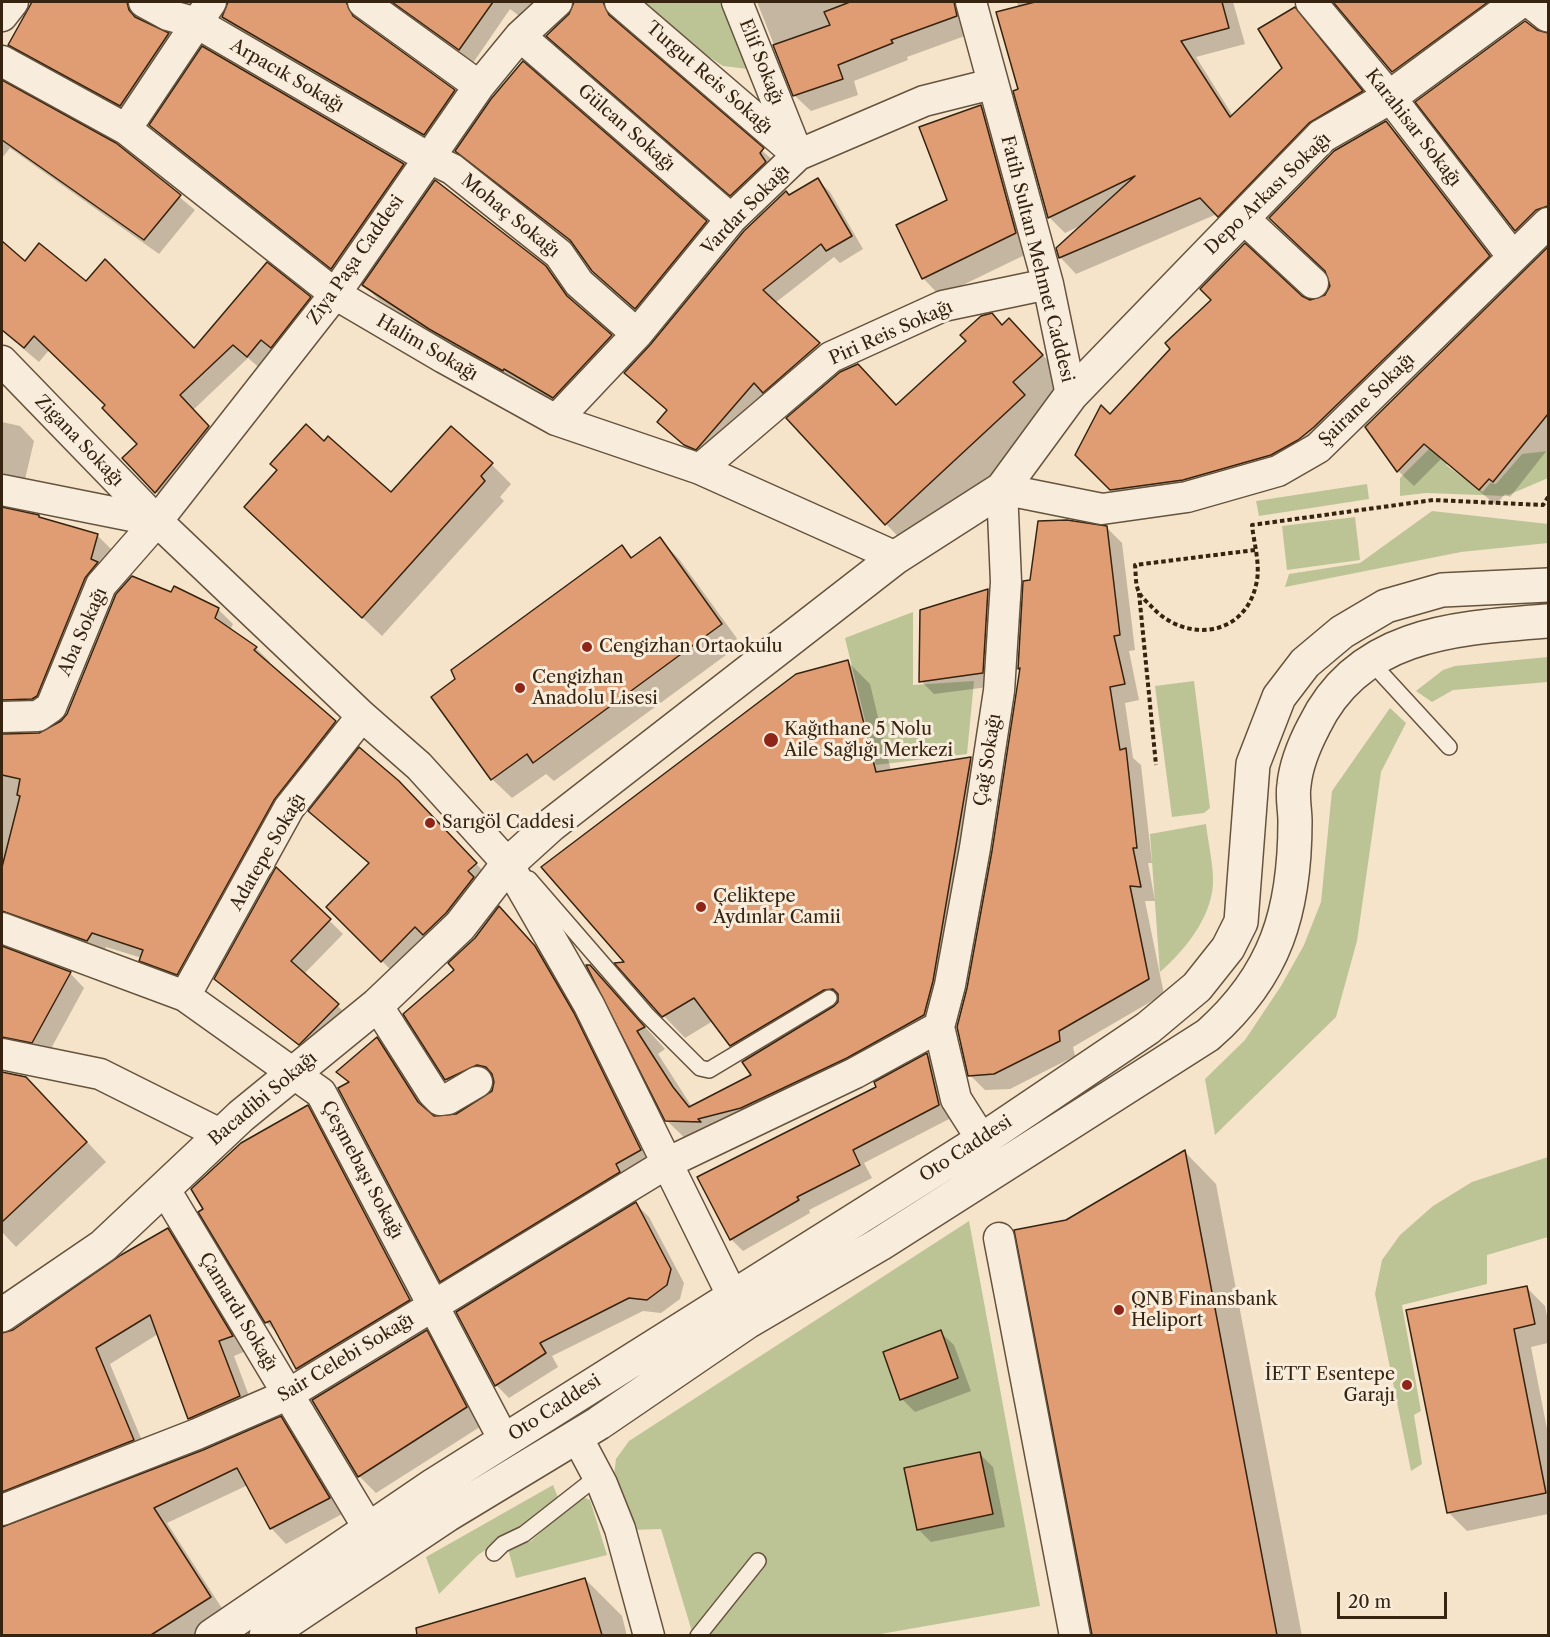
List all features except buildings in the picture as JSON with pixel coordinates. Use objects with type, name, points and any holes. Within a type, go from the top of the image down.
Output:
[{"type":"street","points":[[2,16],[13,2]]},
{"type":"street","name":"Arpacık Sokağı","points":[[144,2],[168,15],[204,12],[427,157]]},
{"type":"street","points":[[363,2],[479,87]]},
{"type":"street","name":"Ziya Paşa Caddesi","points":[[157,521],[334,294],[427,157],[479,87],[520,36],[557,2]]},
{"type":"street","name":"Turgut Reis Sokağı","points":[[621,2],[798,155]]},
{"type":"street","name":"Fatih Sultan Mehmet Caddesi","points":[[510,863],[551,825],[897,557],[1002,489],[1071,395],[1048,284],[971,2]]},
{"type":"street","name":"Karahisar Sokağı","points":[[1311,2],[1390,97],[1513,257]]},
{"type":"street","name":"Depo Arkası Sokağı","points":[[1071,395],[1322,136],[1390,97],[1519,2]]},
{"type":"street","points":[[1532,2],[1548,15]]},
{"type":"street","name":"Elif Sokağı","points":[[747,4],[798,155]]},
{"type":"street","points":[[126,129],[204,12]]},
{"type":"street","name":"Gülcan Sokağı","points":[[520,36],[731,219]]},
{"type":"street","name":"Halim Sokağı","points":[[2,61],[126,129],[334,294],[556,420],[700,469],[897,557]]},
{"type":"street","name":"Vardar Sokağı","points":[[556,420],[637,334],[731,219],[798,155],[924,101],[992,84]]},
{"type":"street","name":"Mohaç Sokağı","points":[[427,157],[452,168],[559,254],[579,283],[637,334]]},
{"type":"street","points":[[1242,217],[1312,282]]},
{"type":"street","name":"Şairane Sokağı","points":[[1002,489],[1102,508],[1174,503],[1278,471],[1318,447],[1548,223]]},
{"type":"street","name":"Piri Reis Sokağı","points":[[700,469],[831,357],[943,306],[1048,284]]},
{"type":"street","name":"Zigana Sokağı","points":[[2,361],[157,521]]},
{"type":"street","name":"Çağ Sokağı","points":[[982,1140],[956,1099],[939,1027],[950,985],[975,848],[999,691],[1006,582],[1002,489]]},
{"type":"street","points":[[2,490],[157,521],[362,716],[419,766],[510,863],[589,1005],[740,1308],[900,1231],[1208,1035],[1230,1015],[1255,984],[1274,952],[1287,910],[1295,822],[1293,787],[1300,753],[1329,698],[1369,660],[1425,637],[1463,628],[1548,621]]},
{"type":"street","name":"Aba Sokağı","points":[[2,717],[38,716],[51,707],[101,585],[157,521]]},
{"type":"street","name":"Oto Caddesi","points":[[266,1635],[447,1515],[577,1437],[740,1308],[1148,1028],[1197,987],[1228,948],[1241,922],[1253,764],[1279,697],[1305,663],[1342,632],[1386,606],[1442,590],[1548,585]]},
{"type":"street","name":"Adatepe Sokağı","points":[[185,996],[289,808],[362,716]]},
{"type":"street","name":"Bacadibi Sokağı","points":[[2,1315],[103,1245],[220,1134],[376,1005],[460,926],[510,863]]},
{"type":"street","name":"Çeşmebaşı Sokağı","points":[[2,928],[185,996],[321,1093],[504,1440]]},
{"type":"street","points":[[376,1005],[433,1094],[440,1100],[448,1099],[477,1082]]},
{"type":"street","points":[[669,1162],[855,1073],[939,1027]]},
{"type":"street","points":[[2,1054],[100,1074],[220,1134]]},
{"type":"street","name":"Sair Celebi Sokağı","points":[[2,1510],[197,1434],[287,1395],[669,1162]]},
{"type":"street","name":"Çamardı Sokağı","points":[[164,1188],[369,1529]]},
{"type":"street","points":[[999,1238],[1075,1635]]},
{"type":"street","name":"Oto Caddesi","points":[[212,1635],[504,1440],[740,1308]]},
{"type":"street","points":[[577,1437],[598,1476],[620,1529],[649,1635]]},
{"type":"street","points":[[642,1545],[669,1635]]},
{"type":"lane","points":[[1369,660],[1449,747]]},
{"type":"lane","points":[[510,863],[646,1014],[700,1068],[709,1070],[732,1058],[829,998]]},
{"type":"lane","points":[[494,1553],[503,1544],[524,1534],[598,1476]]},
{"type":"lane","points":[[698,1635],[758,1561]]},
{"type":"path","points":[[1139,593],[1171,624],[1191,630],[1210,630],[1227,624],[1241,614],[1251,600],[1257,583],[1252,525],[1432,500],[1543,505],[1548,497]]},
{"type":"path","points":[[1156,765],[1135,565],[1255,550]]},
{"type":"green space","points":[[638,2],[730,2],[756,70],[723,66],[691,45]]},
{"type":"green space","points":[[1443,435],[1453,455],[1446,465],[1483,492],[1490,483],[1496,484],[1522,454],[1548,451],[1548,478],[1506,496],[1426,493],[1400,496],[1400,478]]},
{"type":"green space","points":[[1367,484],[1369,499],[1259,516],[1256,501]]},
{"type":"green space","points":[[1432,511],[1548,524],[1548,543],[1461,552],[1285,587],[1289,574],[1360,563]]},
{"type":"green space","points":[[1355,517],[1360,560],[1287,570],[1282,526]]},
{"type":"green space","points":[[913,612],[913,685],[974,681],[967,754],[876,765],[845,638]]},
{"type":"green space","points":[[1548,657],[1548,682],[1453,690],[1432,702],[1416,691],[1443,670],[1455,666]]},
{"type":"green space","points":[[1194,681],[1210,808],[1204,813],[1172,817],[1155,686]]},
{"type":"green space","points":[[1390,708],[1406,723],[1381,772],[1357,941],[1336,1017],[1215,1135],[1205,1079],[1245,1040],[1281,986],[1304,945],[1321,902],[1332,791]]},
{"type":"green space","points":[[1206,824],[1213,870],[1211,898],[1194,934],[1160,972],[1150,834]]},
{"type":"green space","points":[[1548,1157],[1548,1237],[1487,1255],[1487,1284],[1402,1305],[1421,1411],[1414,1415],[1422,1464],[1411,1471],[1375,1294],[1382,1260],[1400,1235],[1433,1206],[1472,1182]]},
{"type":"green space","points":[[969,1221],[1040,1606],[875,1635],[693,1635],[661,1529],[631,1530],[614,1475],[616,1459],[629,1441]]},
{"type":"green space","points":[[553,1485],[559,1500],[478,1555],[439,1594],[426,1557]]},
{"type":"green space","points":[[582,1496],[590,1500],[607,1555],[516,1578],[508,1549],[531,1541]]},
{"type":"place","name":"Cengizhan Ortaokulu","points":[[587,647]]},
{"type":"place","name":"Cengizhan Anadolu Lisesi","points":[[520,688]]},
{"type":"place","name":"Kağıthane 5 Nolu Aile Sağlığı Merkezi","points":[[771,740]]},
{"type":"place","name":"Sarıgöl Caddesi","points":[[430,823]]},
{"type":"place","name":"Çeliktepe Aydınlar Camii","points":[[701,907]]},
{"type":"place","name":"QNB Finansbank Heliport","points":[[1119,1310]]},
{"type":"place","name":"İETT Esentepe Garajı","points":[[1407,1385]]}]
